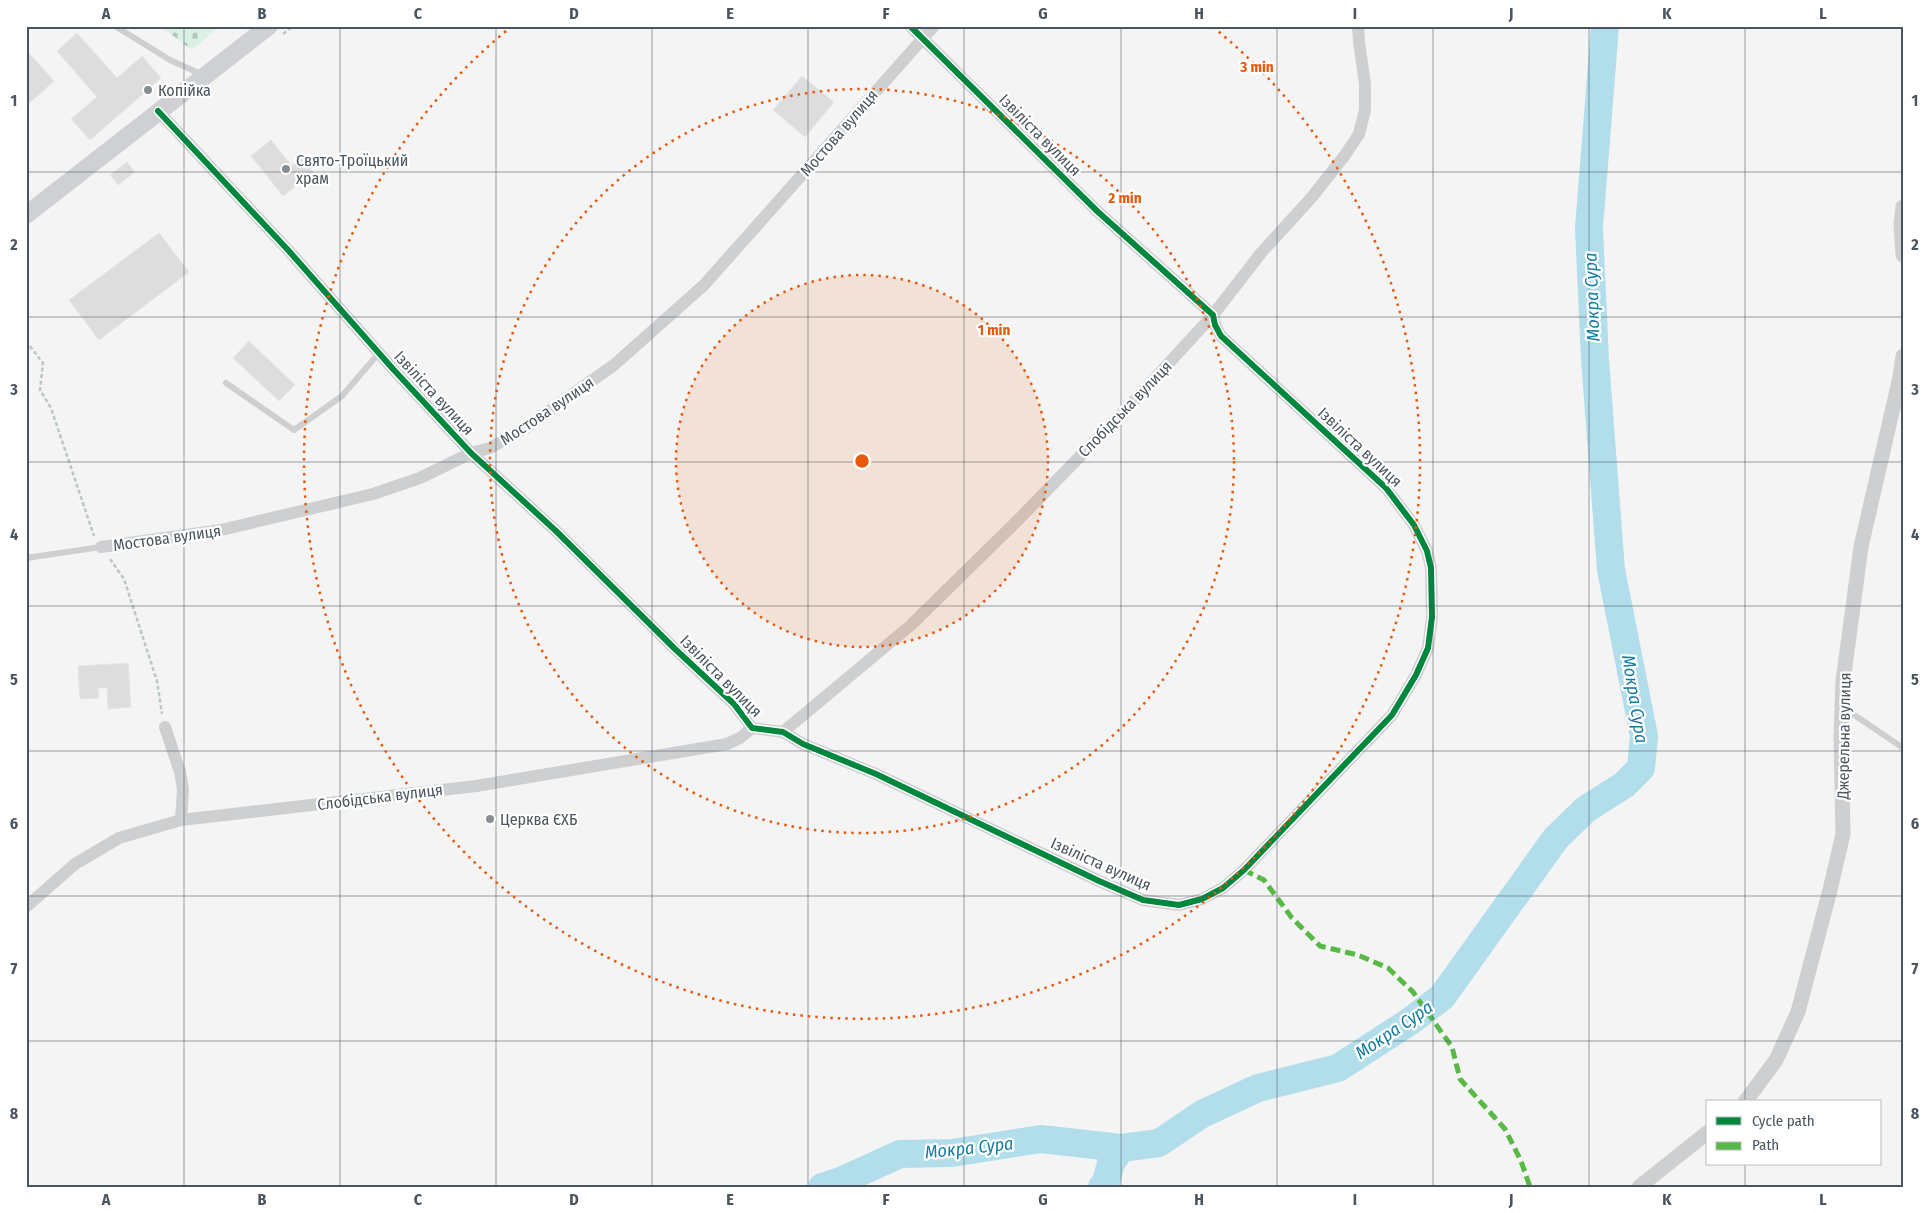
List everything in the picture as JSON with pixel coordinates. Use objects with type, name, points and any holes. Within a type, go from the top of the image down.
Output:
[{"type":"main road","points":[[26,215],[269,26]]},
{"type":"street","name":"Ізвіліста вулиця","points":[[158,111],[288,250],[470,453],[556,531],[674,648],[734,704],[752,728],[783,732],[803,744],[876,774],[1090,877],[1143,900],[1179,905],[1202,898],[1223,888],[1244,870],[1392,715],[1416,675],[1428,648],[1432,617],[1431,568],[1427,550],[1414,525],[1386,488],[1221,336],[1215,325],[1213,315],[1097,211],[910,26]]},
{"type":"street","name":"Мостова вулиця","points":[[101,547],[221,530],[373,494],[420,478],[470,453],[490,448],[526,428],[606,371],[704,285],[934,26]]},
{"type":"street","name":"Слобідська вулиця","points":[[783,732],[911,625],[1018,520],[1135,400],[1213,315],[1261,253],[1312,197],[1359,134],[1365,110],[1365,84],[1358,26]]},
{"type":"street","points":[[1903,206],[1900,224],[1903,255]]},
{"type":"street","name":"Джерельна вулиця","points":[[1746,1100],[1776,1060],[1798,1012],[1843,834],[1843,681],[1861,547],[1900,377],[1903,356]]},
{"type":"street","points":[[165,727],[180,772],[183,789],[181,820]]},
{"type":"street","name":"Слобідська вулиця","points":[[26,907],[75,864],[119,838],[181,820],[476,786],[727,744],[740,738],[752,728]]},
{"type":"street","points":[[1639,1187],[1706,1134]]},
{"type":"lane","points":[[115,26],[170,60],[205,76]]},
{"type":"lane","points":[[226,383],[294,430],[342,396],[379,353]]},
{"type":"lane","name":"Мостова вулиця","points":[[26,558],[101,547]]},
{"type":"lane","points":[[1842,707],[1903,748]]},
{"type":"path","points":[[26,341],[43,363],[40,390],[51,408],[96,539],[124,579],[157,682],[165,727]]},
{"type":"green space","points":[[160,26],[220,26],[192,50]]},
{"type":"building","points":[[77,33],[117,78],[142,56],[161,78],[90,140],[71,119],[97,97],[57,51]]},
{"type":"building","points":[[26,50],[54,81],[26,106]]},
{"type":"building","points":[[802,76],[834,102],[805,137],[773,110]]},
{"type":"building","name":"Свято-Троїцький храм","points":[[271,140],[292,166],[302,158],[313,172],[283,196],[251,156]]},
{"type":"building","points":[[127,162],[135,172],[118,185],[110,175]]},
{"type":"building","points":[[159,233],[189,272],[99,340],[69,300]]},
{"type":"building","points":[[249,341],[295,385],[279,401],[233,358]]},
{"type":"building","points":[[128,663],[131,707],[108,709],[107,688],[98,688],[99,698],[80,699],[78,666]]},
{"type":"waterway","name":"Мокра Сура","points":[[822,1187],[843,1180],[900,1154],[952,1153],[1041,1139],[1121,1148],[1159,1143],[1202,1114],[1258,1088],[1338,1068],[1409,1022],[1442,997],[1556,838],[1586,809],[1624,785],[1641,768],[1644,736],[1611,570],[1595,360],[1589,228],[1605,26]]},
{"type":"waterway","name":"Мокра Сура","points":[[1102,1187],[1106,1182],[1111,1163],[1121,1148]]},
{"type":"marked path","points":[[1244,870],[1264,880],[1292,918],[1320,946],[1358,955],[1388,968],[1413,992],[1452,1047],[1460,1079],[1505,1129],[1521,1161],[1530,1187]]},
{"type":"cycle path","points":[[158,111],[288,250],[393,369],[471,453],[556,531],[674,648],[734,704],[752,728],[783,732],[803,744],[876,774],[1099,881],[1143,900],[1179,905],[1202,899],[1223,888],[1244,870],[1392,715],[1416,675],[1428,648],[1432,617],[1431,568],[1427,551],[1414,525],[1386,488],[1221,336],[1215,325],[1213,315],[1097,211],[910,26]]},
{"type":"place","name":"Копійка","points":[[148,90]]},
{"type":"place","name":"Свято-Троїцький храм","points":[[286,169]]},
{"type":"place","name":"Церква ЄХБ","points":[[490,819]]}]
